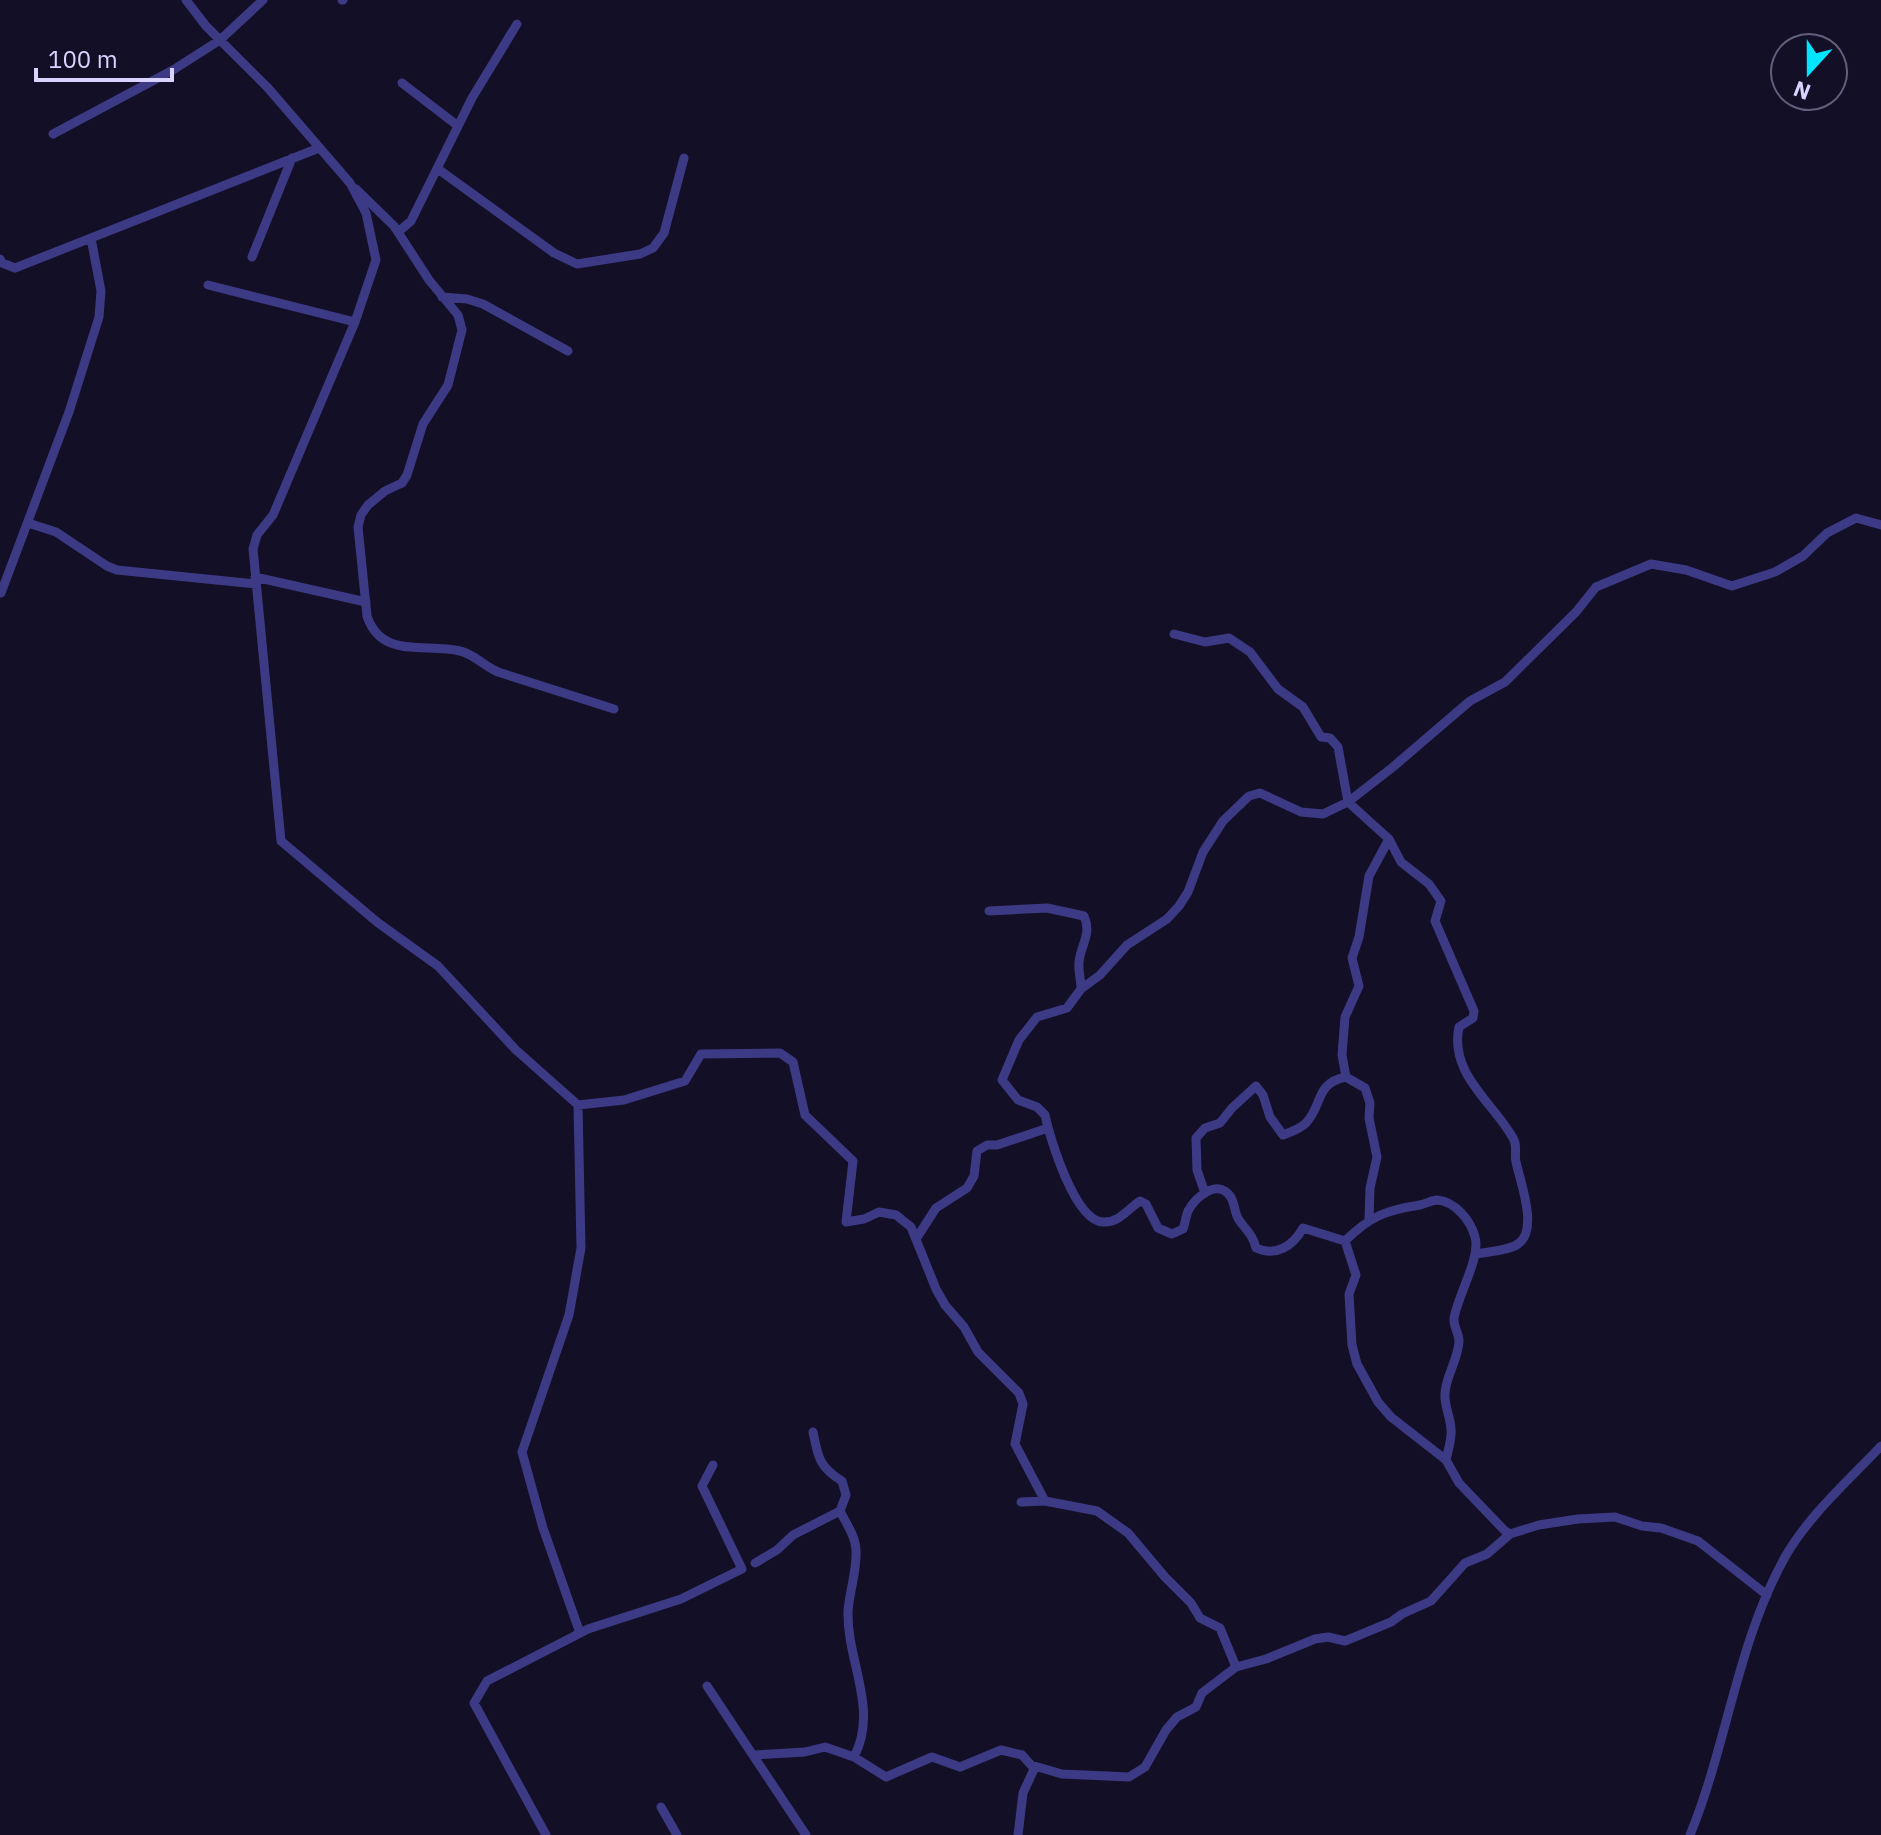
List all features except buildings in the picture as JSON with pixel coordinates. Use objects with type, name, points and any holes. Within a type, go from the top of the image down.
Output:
[{"type":"street","points":[[186,0],[398,232],[442,297],[458,315],[462,330],[448,385],[423,424],[407,475],[402,483],[385,491],[368,505],[361,515],[358,527],[371,627],[396,647],[456,650],[471,654],[484,666],[498,672],[614,709]]},
{"type":"street","points":[[53,134],[173,70],[220,40],[263,0]]},
{"type":"street","points":[[398,232],[411,221],[472,98],[517,24]]},
{"type":"street","points":[[402,83],[458,126]]},
{"type":"street","points":[[0,259],[2,263],[15,268],[319,148]]},
{"type":"street","points":[[252,257],[292,158]]},
{"type":"street","points":[[438,169],[554,253],[577,264],[640,254],[653,248],[664,233],[684,158]]},
{"type":"street","points":[[350,183],[366,213],[376,260],[355,322],[273,515],[257,535],[253,549],[281,841],[377,922],[438,966],[516,1050],[578,1105],[581,1248],[569,1315],[522,1452],[543,1528],[580,1633]]},
{"type":"street","points":[[1,593],[69,412],[99,317],[101,291],[91,238]]},
{"type":"street","points":[[208,285],[355,322]]},
{"type":"street","points":[[442,297],[483,304],[568,351]]},
{"type":"street","points":[[1345,1241],[1303,1228],[1297,1240],[1286,1248],[1265,1252],[1256,1248],[1254,1238],[1238,1219],[1230,1196],[1221,1190],[1211,1189],[1205,1193],[1188,1211],[1183,1229],[1172,1234],[1158,1228],[1146,1204],[1140,1201],[1124,1216],[1114,1220],[1102,1222],[1085,1214],[1045,1115],[1037,1107],[1018,1100],[1002,1080],[1019,1040],[1037,1017],[1067,1008],[1081,989],[1100,975],[1127,945],[1167,919],[1179,906],[1223,821],[1249,796],[1260,793],[1301,812],[1323,814],[1348,802],[1470,701],[1505,682],[1576,612],[1596,587],[1651,564],[1686,570],[1732,586],[1775,572],[1803,556],[1827,533],[1856,518],[1881,525]]},
{"type":"street","points":[[28,523],[56,532],[117,570],[256,580],[366,602]]},
{"type":"street","points":[[1174,634],[1205,642],[1229,638],[1250,652],[1278,689],[1303,707],[1321,737],[1330,738],[1338,747],[1348,802],[1389,839],[1401,862],[1429,884],[1441,901],[1435,921],[1474,1011],[1473,1018],[1459,1027],[1456,1040],[1460,1060],[1474,1087],[1500,1117],[1516,1143],[1515,1159],[1528,1220],[1526,1236],[1517,1245],[1477,1254]]},
{"type":"street","points":[[1346,1077],[1342,1055],[1345,1017],[1359,986],[1352,958],[1359,937],[1369,876],[1389,839]]},
{"type":"street","points":[[989,911],[1058,909],[1084,916],[1088,930],[1078,964],[1082,976],[1081,989]]},
{"type":"street","points":[[578,1105],[624,1100],[685,1081],[701,1054],[780,1053],[793,1062],[805,1115],[853,1161],[846,1222],[888,1212],[911,1227],[945,1305],[964,1327],[978,1352],[1019,1393],[1023,1404],[1015,1444],[1045,1501]]},
{"type":"street","points":[[1205,1193],[1197,1170],[1196,1138],[1205,1128],[1220,1123],[1256,1086],[1263,1095],[1270,1117],[1283,1135],[1306,1123],[1333,1079],[1346,1077],[1365,1088],[1370,1103],[1369,1118],[1377,1157],[1370,1188],[1369,1220]]},
{"type":"street","points":[[916,1239],[936,1208],[967,1188],[974,1176],[977,1151],[987,1145],[997,1145],[1048,1128]]},
{"type":"street","points":[[1345,1241],[1369,1220],[1405,1205],[1437,1200],[1460,1212],[1469,1222],[1476,1238],[1477,1254],[1471,1264],[1454,1321],[1460,1337],[1457,1361],[1444,1391],[1452,1431],[1446,1460]]},
{"type":"street","points":[[1345,1241],[1356,1275],[1349,1294],[1349,1312],[1357,1364],[1378,1402],[1391,1417],[1446,1460],[1459,1483],[1510,1534]]},
{"type":"street","points":[[755,1563],[777,1550],[793,1535],[840,1511],[846,1495],[842,1481],[830,1474],[818,1459],[813,1432]]},
{"type":"street","points":[[1690,1835],[1767,1595],[1787,1554],[1817,1515],[1881,1446]]},
{"type":"street","points":[[546,1835],[474,1703],[487,1681],[580,1633],[681,1599],[742,1569],[702,1486],[713,1465]]},
{"type":"street","points":[[1021,1502],[1045,1501],[1097,1511],[1128,1533],[1191,1603],[1200,1618],[1220,1628],[1236,1667]]},
{"type":"street","points":[[840,1511],[856,1549],[848,1614],[853,1661],[865,1700],[862,1742],[854,1757]]},
{"type":"street","points":[[754,1755],[805,1752],[825,1747],[854,1757],[886,1777],[932,1757],[960,1767],[1001,1750],[1022,1755],[1035,1767],[1062,1774],[1129,1777],[1145,1767],[1177,1717],[1196,1707],[1202,1693],[1236,1667],[1266,1659],[1315,1639],[1328,1637],[1345,1641],[1391,1622],[1431,1601],[1445,1589],[1465,1563],[1487,1554],[1510,1534],[1539,1525],[1615,1517],[1642,1526],[1661,1528],[1698,1541],[1767,1595]]},
{"type":"street","points":[[707,1686],[806,1835]]},
{"type":"street","points":[[1018,1835],[1023,1793],[1035,1767]]},
{"type":"street","points":[[661,1807],[677,1835]]}]
